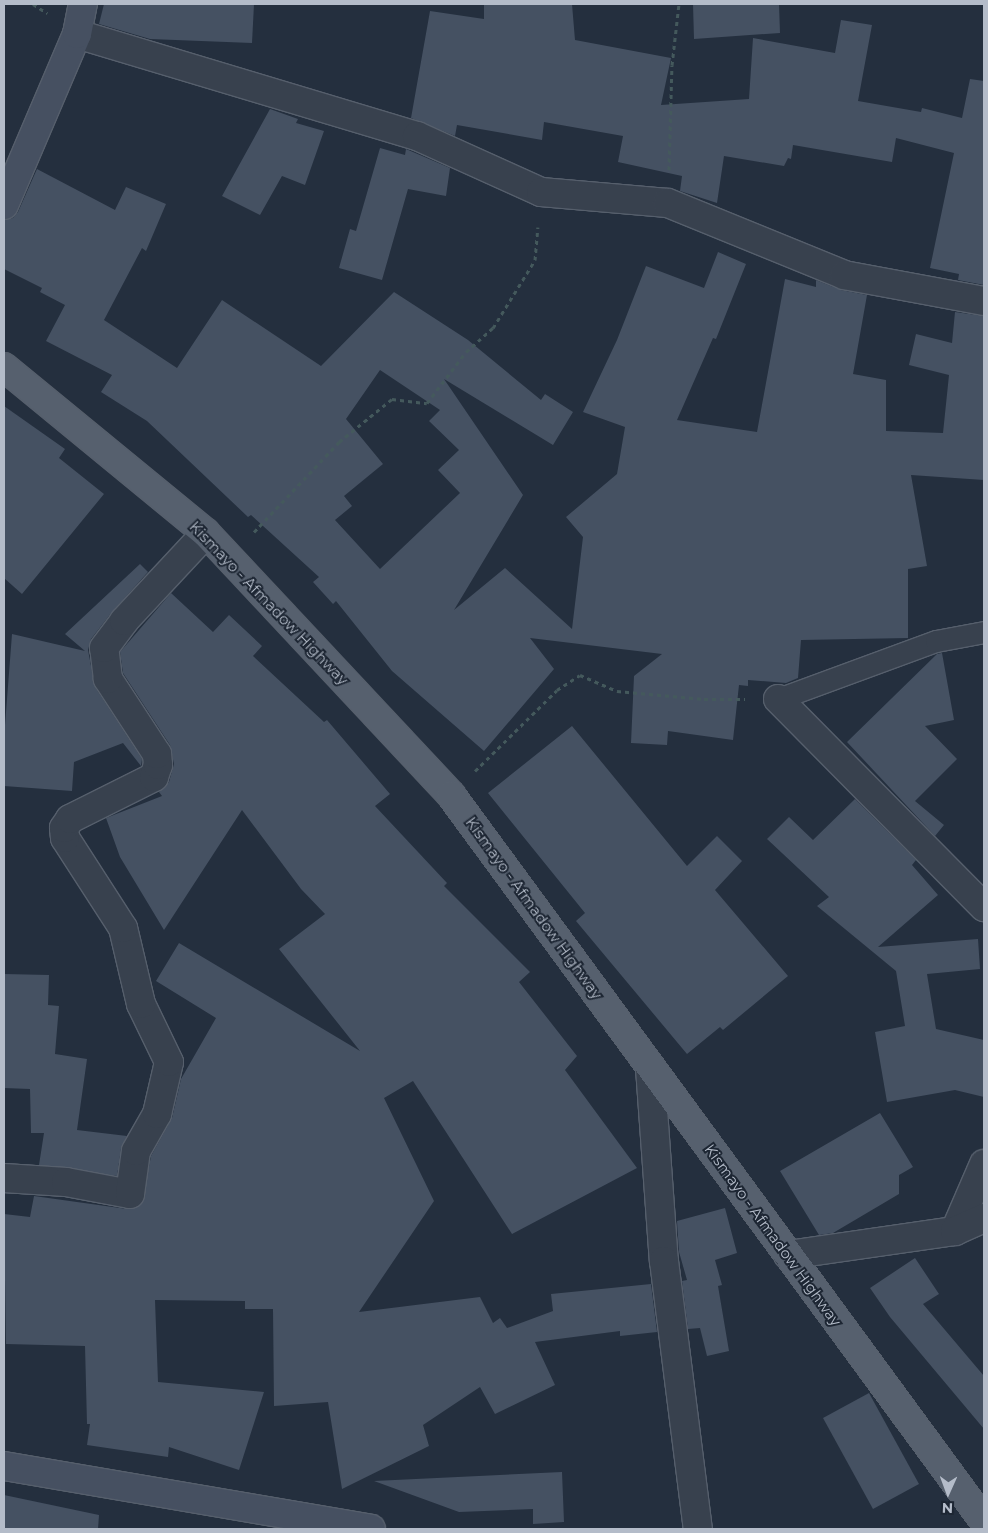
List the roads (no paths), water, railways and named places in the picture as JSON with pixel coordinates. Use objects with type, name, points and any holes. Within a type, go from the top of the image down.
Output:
[{"type":"main road","name":"Kismayo - Afmadow Highway","points":[[4,367],[206,534],[451,795],[984,1521]]},
{"type":"street","points":[[4,205],[77,34],[83,4]]},
{"type":"street","points":[[77,34],[417,136],[541,192],[668,203],[844,275],[984,301]]},
{"type":"street","points":[[4,1178],[66,1182],[130,1194],[136,1151],[157,1114],[170,1062],[141,1004],[124,928],[65,838],[64,828],[70,819],[154,777],[158,765],[156,754],[108,679],[104,648],[124,621],[206,534]]},
{"type":"street","points":[[778,699],[984,906]]},
{"type":"street","points":[[650,1068],[664,1261],[698,1529]]},
{"type":"street","points":[[955,1231],[984,1164]]},
{"type":"street","points":[[788,1254],[955,1231],[984,1218]]},
{"type":"street","points":[[4,1466],[371,1529]]},
{"type":"lane","points":[[778,699],[936,641],[984,632]]}]
